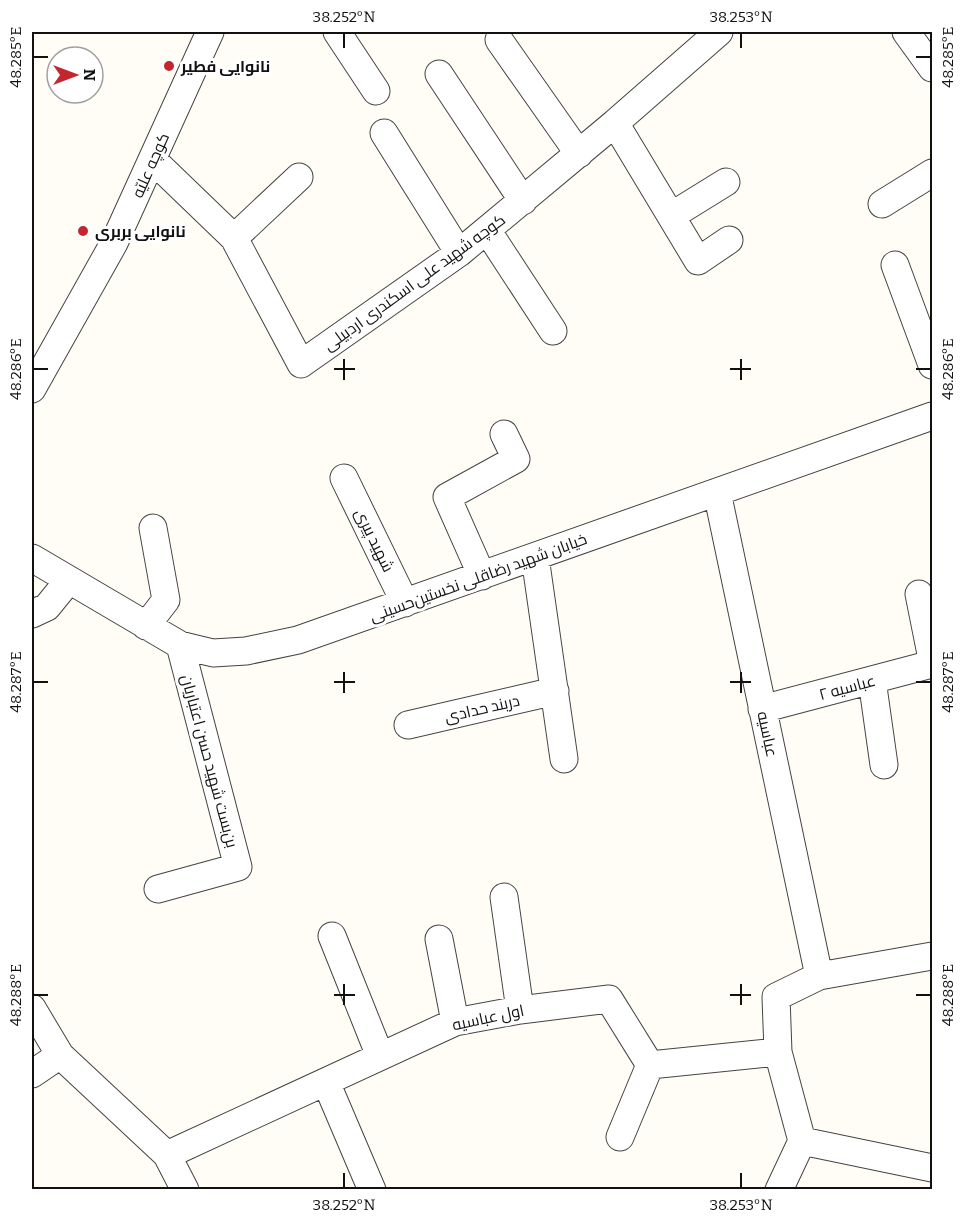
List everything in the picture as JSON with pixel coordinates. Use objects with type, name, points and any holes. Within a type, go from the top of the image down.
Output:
[{"type":"street","name":"کوچه علیّه","points":[[32,389],[114,243],[210,32]]},
{"type":"street","points":[[337,32],[376,90]]},
{"type":"street","name":"کوچه شهید علی اسکندری اردبیلی","points":[[153,160],[234,238],[301,364],[459,254],[579,154],[719,32]]},
{"type":"street","points":[[906,32],[933,68]]},
{"type":"street","points":[[499,40],[579,154]]},
{"type":"street","points":[[439,74],[523,201]]},
{"type":"street","points":[[615,123],[698,261],[729,240]]},
{"type":"street","points":[[384,133],[459,254]]},
{"type":"street","points":[[882,204],[933,173]]},
{"type":"street","points":[[234,238],[299,177]]},
{"type":"street","points":[[671,216],[726,182]]},
{"type":"street","points":[[488,230],[553,331]]},
{"type":"street","points":[[895,265],[933,365]]},
{"type":"street","name":"خیابان شهید رضاقلی نخستین‌حسینی","points":[[32,558],[180,645],[213,653],[246,651],[298,640],[933,416]]},
{"type":"street","points":[[482,576],[447,497],[516,459],[504,434]]},
{"type":"street","name":"شهید پیری","points":[[344,478],[405,603]]},
{"type":"street","name":"عباسیه","points":[[717,492],[819,976]]},
{"type":"street","points":[[146,626],[166,600],[153,528]]},
{"type":"street","points":[[535,557],[564,759]]},
{"type":"street","points":[[32,614],[47,607],[69,580]]},
{"type":"street","points":[[919,594],[933,659]]},
{"type":"street","name":"بن‌بست شهید حسن اعتباریان","points":[[158,890],[238,867],[180,645]]},
{"type":"street","name":"عباسیه ۲","points":[[762,709],[933,664]]},
{"type":"street","points":[[872,680],[884,765]]},
{"type":"street","name":"دربند حدادی","points":[[408,725],[555,691]]},
{"type":"street","points":[[504,897],[520,1010]]},
{"type":"street","points":[[332,936],[380,1056]]},
{"type":"street","points":[[439,939],[454,1022]]},
{"type":"street","points":[[778,1190],[801,1141],[778,1052],[776,997],[819,976],[933,956]]},
{"type":"street","name":"اول عباسیه","points":[[167,1155],[454,1022],[520,1010],[609,999],[650,1065]]},
{"type":"street","points":[[32,1008],[60,1055],[167,1155],[185,1190]]},
{"type":"street","points":[[620,1137],[650,1065],[778,1052]]},
{"type":"street","points":[[32,1074],[60,1055]]},
{"type":"street","points":[[326,1082],[372,1190]]},
{"type":"street","points":[[801,1141],[933,1168]]},
{"type":"place","name":"نانوایی فطیر","points":[[169,66]]},
{"type":"place","name":"نانوایی بربری","points":[[83,231]]}]
